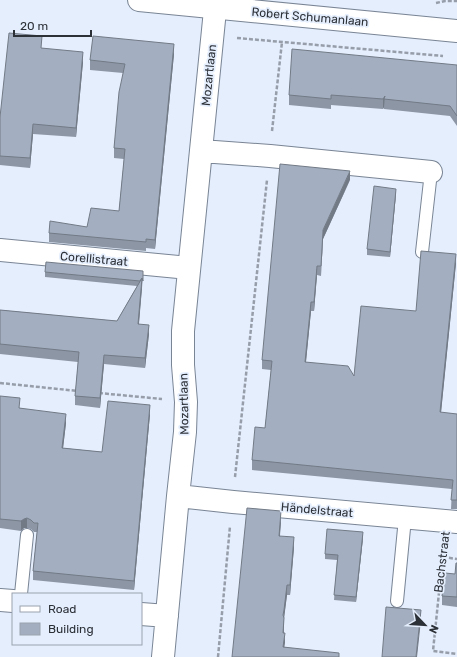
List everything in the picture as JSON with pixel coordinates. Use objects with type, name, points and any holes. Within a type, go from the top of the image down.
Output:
[{"type":"street","name":"Robert Schumanlaan","points":[[139,0],[216,4],[457,32]]},
{"type":"street","name":"Mozartlaan","points":[[163,657],[185,432],[186,402],[183,365],[183,331],[216,4]]},
{"type":"street","points":[[201,151],[270,156],[431,172]]},
{"type":"street","name":"Corellistraat","points":[[0,250],[189,268]]},
{"type":"street","name":"Händelstraat","points":[[178,496],[452,522]]},
{"type":"street","points":[[0,600],[12,601]]},
{"type":"street","points":[[142,614],[167,616]]},
{"type":"lane","points":[[422,252],[431,172]]},
{"type":"lane","points":[[397,601],[405,518]]},
{"type":"lane","points":[[21,593],[27,535]]},
{"type":"path","points":[[213,35],[449,57]]},
{"type":"path","points":[[218,657],[282,42]]},
{"type":"path","points":[[0,383],[85,391]]},
{"type":"path","points":[[93,392],[186,402]]},
{"type":"path","name":"Bachstraat","points":[[452,522],[443,557],[433,651],[457,654]]},
{"type":"path","points":[[443,557],[457,559]]},
{"type":"building","points":[[9,33],[42,36],[41,48],[83,52],[76,128],[33,124],[30,158],[0,156],[0,117]]},
{"type":"building","points":[[93,36],[174,44],[155,240],[146,239],[146,242],[49,233],[50,221],[87,227],[91,208],[119,211],[125,149],[114,148],[119,92],[125,64],[90,60]]},
{"type":"building","points":[[292,49],[457,65],[457,116],[450,106],[384,99],[385,96],[383,99],[331,95],[331,99],[289,95]]},
{"type":"building","points":[[280,164],[350,171],[323,230],[321,266],[317,266],[314,302],[311,302],[305,362],[348,366],[354,376],[361,306],[416,311],[421,251],[456,254],[440,412],[457,414],[457,500],[451,500],[453,480],[252,460],[255,427],[265,428],[272,361],[262,360]]},
{"type":"building","points":[[374,186],[396,189],[390,252],[367,249]]},
{"type":"building","points":[[46,262],[143,271],[143,281],[142,278],[140,281],[45,272]]},
{"type":"building","points":[[142,278],[138,324],[149,325],[145,358],[104,355],[100,398],[75,396],[79,352],[0,344],[0,310],[117,321]]},
{"type":"building","points":[[0,396],[20,398],[19,408],[66,414],[62,448],[102,452],[108,401],[150,405],[134,581],[33,571],[38,523],[34,523],[27,518],[21,521],[0,519]]},
{"type":"building","points":[[247,508],[281,511],[279,536],[294,537],[290,585],[287,585],[283,615],[283,633],[285,633],[283,647],[339,653],[339,657],[232,657]]},
{"type":"building","points":[[327,529],[363,532],[356,597],[334,595],[338,555],[325,554]]},
{"type":"building","points":[[456,563],[457,597],[442,596],[445,573],[455,574]]},
{"type":"building","points":[[386,607],[421,610],[416,657],[382,657]]}]
